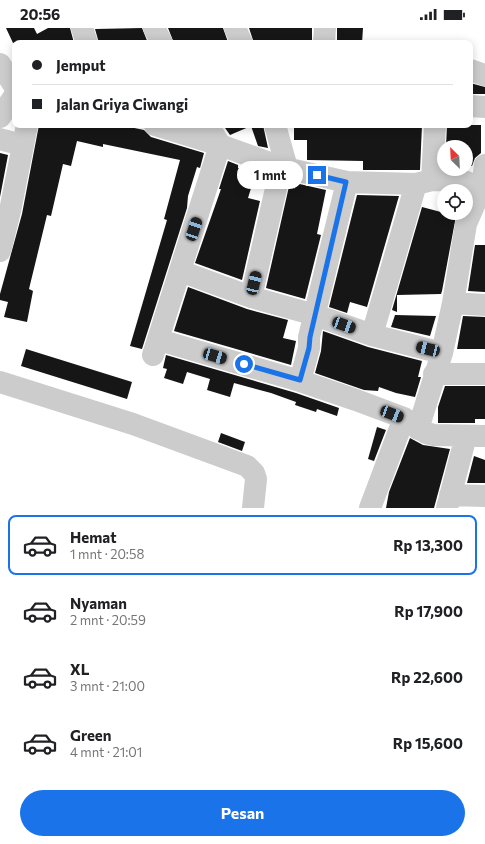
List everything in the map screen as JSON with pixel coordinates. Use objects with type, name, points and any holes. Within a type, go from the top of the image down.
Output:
[{"type":"street","points":[[82,28],[86,40]]},
{"type":"street","points":[[154,28],[160,40]]},
{"type":"street","points":[[235,28],[241,40]]},
{"type":"street","points":[[324,40],[325,28]]},
{"type":"street","points":[[0,64],[12,82]]},
{"type":"street","points":[[473,71],[485,74]]},
{"type":"street","points":[[0,117],[12,99]]},
{"type":"street","points":[[473,106],[485,107]]},
{"type":"street","points":[[165,128],[220,145],[284,168],[346,182],[464,181],[484,188]]},
{"type":"street","points":[[210,128],[220,145],[156,348],[300,380],[411,424],[434,435],[476,436],[448,502]]},
{"type":"street","points":[[251,297],[284,168],[276,128]]},
{"type":"street","points":[[372,335],[424,182],[434,128]]},
{"type":"street","points":[[0,139],[25,135],[5,210],[0,251]]},
{"type":"street","points":[[370,508],[411,424],[442,353],[453,303],[476,226],[484,188],[485,165]]},
{"type":"street","points":[[300,380],[309,348],[310,337],[346,182]]},
{"type":"street","points":[[180,271],[251,297],[316,315],[372,335],[442,353]]},
{"type":"street","points":[[453,303],[485,305]]},
{"type":"street","points":[[434,374],[485,374]]},
{"type":"street","points":[[0,382],[133,424],[247,466],[254,472],[256,480],[254,508]]},
{"type":"street","points":[[448,502],[485,496]]},
{"type":"building","points":[[6,28],[34,28],[37,34],[48,28],[70,28],[73,40],[12,40]]},
{"type":"building","points":[[142,28],[147,40],[98,40],[95,29]]},
{"type":"building","points":[[168,28],[223,28],[227,40],[173,40]]},
{"type":"building","points":[[249,28],[312,28],[312,40],[253,40]]},
{"type":"building","points":[[337,28],[363,28],[362,40],[337,40]]},
{"type":"building","points":[[473,84],[485,87],[485,94],[473,94]]},
{"type":"building","points":[[473,125],[481,125],[481,153],[475,158],[473,163],[473,140],[446,140],[447,128],[473,128]]},
{"type":"building","points":[[38,128],[134,128],[144,130],[151,137],[204,153],[200,168],[197,167],[188,196],[187,208],[142,349],[130,346],[167,220],[164,219],[180,160],[103,144],[103,147],[77,141],[71,166],[63,164],[51,216],[47,215],[29,289],[33,291],[27,322],[4,317],[8,302],[0,300],[0,294],[22,214]]},
{"type":"building","points":[[225,128],[246,128],[230,135]]},
{"type":"building","points":[[252,128],[264,128],[268,148],[258,146]]},
{"type":"building","points":[[294,128],[422,128],[420,170],[363,170],[363,161],[307,160],[307,140],[294,140]]},
{"type":"building","points":[[0,153],[8,155],[0,197]]},
{"type":"building","points":[[228,161],[238,165],[238,168],[256,172],[248,198],[260,201],[242,280],[195,263],[221,189],[219,189]]},
{"type":"building","points":[[290,182],[292,182],[295,189],[295,183],[326,190],[317,234],[321,235],[305,299],[266,288]]},
{"type":"building","points":[[357,195],[399,196],[367,307],[350,302],[347,313],[329,307]]},
{"type":"building","points":[[422,207],[437,211],[437,220],[455,220],[441,294],[397,295],[397,312],[392,310]]},
{"type":"building","points":[[475,245],[485,245],[485,292],[468,291]]},
{"type":"building","points":[[188,287],[247,309],[288,320],[283,338],[296,341],[291,365],[174,331]]},
{"type":"building","points":[[395,315],[436,316],[430,336],[391,327]]},
{"type":"building","points":[[463,316],[485,317],[485,349],[457,349]]},
{"type":"building","points":[[323,331],[368,347],[422,361],[418,377],[421,377],[415,397],[396,393],[379,387],[378,391],[364,390],[315,373],[321,351]]},
{"type":"building","points":[[26,349],[132,382],[127,399],[21,366]]},
{"type":"building","points":[[166,355],[296,393],[339,408],[337,416],[317,409],[316,412],[295,405],[296,402],[271,393],[234,383],[230,397],[207,390],[210,379],[187,372],[183,384],[164,378],[167,369],[163,368]]},
{"type":"building","points":[[445,386],[485,386],[485,419],[475,419],[475,423],[438,423],[438,407]]},
{"type":"building","points":[[377,427],[386,430],[374,461],[368,459]]},
{"type":"building","points":[[221,433],[245,442],[242,451],[218,442]]},
{"type":"building","points":[[410,438],[423,445],[450,449],[434,508],[386,508],[389,492]]},
{"type":"building","points":[[474,456],[485,460],[485,483],[467,483]]},
{"type":"route","points":[[244,364],[300,380],[309,348],[310,337],[346,182],[317,175]]}]
